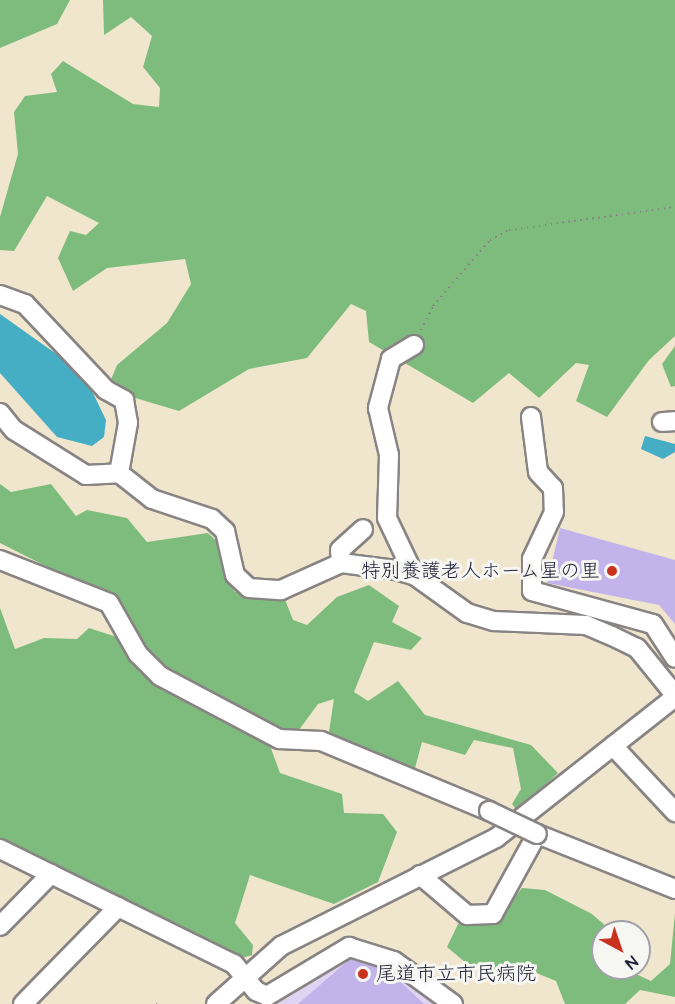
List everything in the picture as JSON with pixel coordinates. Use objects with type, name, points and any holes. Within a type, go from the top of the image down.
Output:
[{"type":"street","points":[[0,295],[25,304],[106,390],[124,400],[128,423],[119,472]]},
{"type":"street","points":[[414,345],[391,358],[378,408],[389,455],[387,518],[414,575]]},
{"type":"street","points":[[0,413],[15,430],[86,475],[119,472],[152,499],[213,519],[225,531],[235,575],[249,588],[281,590],[341,563],[396,570],[414,575],[467,613],[494,621],[586,625],[603,632],[637,648],[675,696],[496,838],[281,946],[244,976],[216,1004]]},
{"type":"street","points":[[531,417],[538,472],[553,488],[554,512],[532,559],[532,591],[653,624],[675,658]]},
{"type":"street","points":[[341,563],[340,550],[363,529]]},
{"type":"street","points":[[0,560],[109,603],[138,654],[160,676],[279,739],[321,741],[489,811],[537,834],[675,889]]},
{"type":"street","points":[[603,632],[611,612]]},
{"type":"street","points":[[613,746],[675,812]]},
{"type":"street","points":[[420,875],[467,915],[494,914],[537,834]]},
{"type":"street","points":[[2,854],[51,874],[234,964],[267,996],[337,952],[361,948],[410,971],[453,1004]]},
{"type":"street","points":[[0,926],[51,874]]},
{"type":"street","points":[[23,1004],[118,907]]},
{"type":"path","points":[[414,345],[433,306],[490,240],[509,230],[675,207]]},
{"type":"shaded area","name":"尾道市立市民病院","points":[[356,956],[391,967],[443,1004],[277,1004]]},
{"type":"green space","points":[[0,0],[70,0],[57,24],[0,48]]},
{"type":"green space","points":[[103,0],[675,0],[675,336],[649,360],[607,417],[576,401],[589,365],[576,363],[539,398],[509,373],[473,403],[369,342],[366,311],[351,304],[307,358],[249,369],[179,411],[132,397],[110,382],[117,365],[167,323],[191,284],[185,259],[107,268],[73,291],[58,258],[70,231],[86,235],[99,223],[47,196],[14,251],[0,250],[0,217],[18,154],[14,112],[25,96],[57,92],[51,74],[63,61],[133,104],[159,107],[160,88],[143,67],[152,36],[131,17],[104,35]]},
{"type":"green space","points":[[675,346],[675,386],[671,387],[662,364]]},
{"type":"green space","points":[[0,484],[11,492],[51,484],[76,516],[87,510],[127,518],[147,542],[208,533],[225,549],[225,576],[235,592],[284,597],[293,620],[307,625],[337,597],[369,585],[399,606],[392,622],[422,638],[411,650],[374,642],[354,692],[368,701],[398,681],[425,715],[531,745],[558,773],[517,811],[512,804],[521,789],[513,748],[474,740],[465,755],[422,742],[415,768],[328,738],[334,699],[318,704],[296,734],[274,731],[221,696],[158,668],[139,649],[117,602],[0,543]]},
{"type":"green space","points":[[0,608],[15,649],[44,638],[77,639],[89,628],[120,638],[151,681],[269,743],[280,773],[342,794],[344,813],[383,814],[397,832],[378,882],[334,904],[250,875],[235,923],[253,945],[252,955],[242,958],[0,838]]},
{"type":"green space","points":[[522,888],[545,890],[592,914],[599,920],[591,920],[591,980],[651,981],[670,964],[675,913],[675,997],[640,990],[625,1004],[565,1004],[556,981],[534,972],[513,984],[466,963],[447,947],[458,924],[477,926],[498,918]]},
{"type":"water","points":[[0,314],[62,358],[91,389],[106,420],[104,437],[92,446],[57,437],[0,373]]},
{"type":"water","points":[[645,436],[675,444],[675,452],[663,459],[641,449]]},
{"type":"building","name":"特別養護老人ホーム星の里","points":[[560,528],[675,560],[675,624],[659,605],[547,583]]},
{"type":"building","name":"尾道市立市民病院","points":[[350,959],[389,971],[424,1004],[298,1004]]},
{"type":"place","name":"特別養護老人ホーム星の里","points":[[612,571]]},
{"type":"place","name":"尾道市立市民病院","points":[[363,974]]}]
